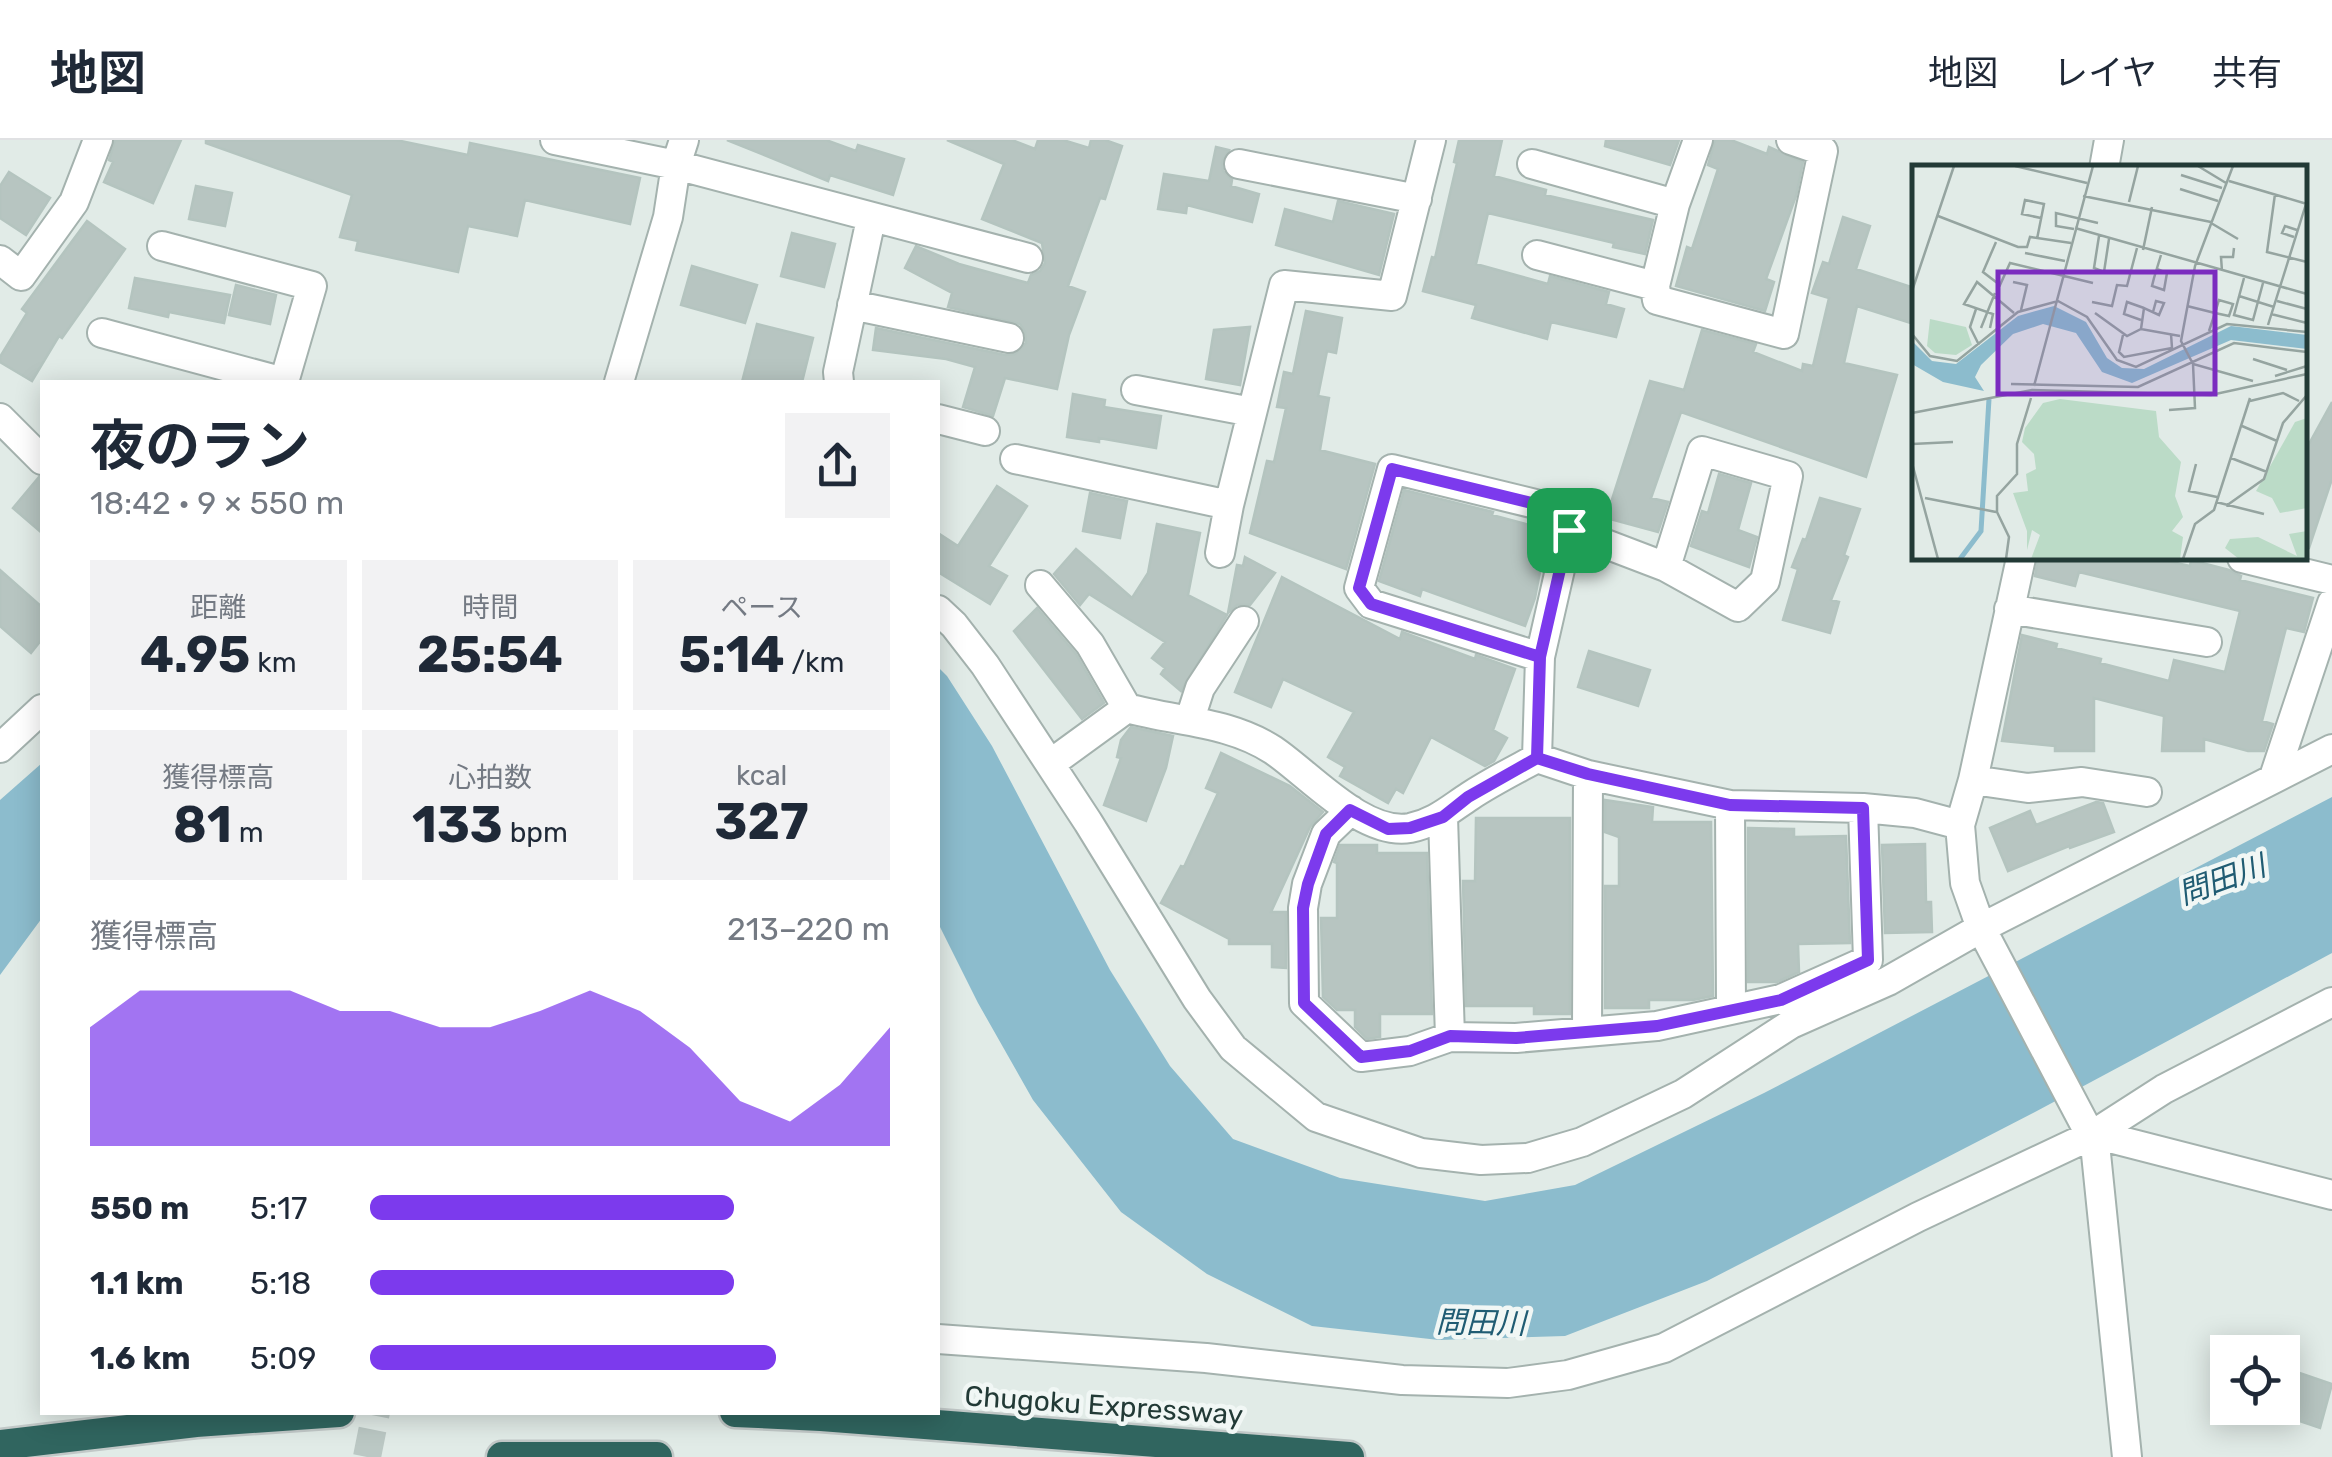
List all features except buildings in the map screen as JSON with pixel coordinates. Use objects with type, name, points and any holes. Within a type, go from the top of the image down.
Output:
[{"type":"highway","points":[[0,1445],[196,1422],[296,1415]]},
{"type":"highway","name":"Chugoku Expressway","points":[[789,1415],[1349,1457]]},
{"type":"highway","points":[[502,1457],[657,1457]]},
{"type":"street","points":[[0,260],[21,276],[74,202],[98,140]]},
{"type":"street","points":[[555,140],[680,153],[871,219],[1028,258]]},
{"type":"street","points":[[1220,553],[1284,284],[1392,296],[1432,140]]},
{"type":"street","points":[[1698,140],[1675,204],[1655,286],[1656,300],[1784,334],[1824,151],[1790,140]]},
{"type":"street","points":[[2105,165],[2110,140]]},
{"type":"street","points":[[620,380],[668,217],[680,153]]},
{"type":"street","points":[[1239,164],[1417,199]]},
{"type":"street","points":[[1532,164],[1675,204]]},
{"type":"street","points":[[839,380],[871,219]]},
{"type":"street","points":[[162,246],[312,286],[285,380]]},
{"type":"street","points":[[1537,255],[1655,286]]},
{"type":"street","points":[[852,305],[1008,338]]},
{"type":"street","points":[[102,332],[277,380]]},
{"type":"street","points":[[1136,390],[1252,412]]},
{"type":"street","points":[[0,418],[40,458]]},
{"type":"street","points":[[940,419],[986,430]]},
{"type":"street","points":[[1540,657],[1371,604],[1359,588],[1392,469],[1556,509],[1569,530],[1666,567],[1738,607],[1765,581],[1788,476],[1702,451],[1666,567]]},
{"type":"street","points":[[1015,459],[1229,505]]},
{"type":"street","points":[[1537,758],[1540,657],[1569,530]]},
{"type":"street","points":[[2021,560],[1960,826],[1965,884],[1984,935],[2089,1129],[2127,1457]]},
{"type":"street","points":[[2250,560],[2332,580]]},
{"type":"street","points":[[1040,585],[1090,644],[1127,708],[1229,728],[1272,749],[1350,810],[1388,829],[1410,828],[1443,817],[1468,797],[1537,758],[1588,774],[1730,805],[1863,808],[1916,813],[1960,826]]},
{"type":"street","points":[[2274,778],[2332,604]]},
{"type":"street","points":[[2009,609],[2206,642]]},
{"type":"street","points":[[940,612],[986,665],[1196,1000],[1233,1048],[1316,1117],[1421,1154],[1480,1160],[1528,1158],[1582,1142],[1683,1094],[1791,1024],[1984,935],[2332,749]]},
{"type":"street","points":[[1190,719],[1200,688],[1244,621]]},
{"type":"street","points":[[1050,764],[1127,708]]},
{"type":"street","points":[[0,748],[40,711]]},
{"type":"street","points":[[1587,1032],[1588,774]]},
{"type":"street","points":[[1973,780],[2028,788],[2082,782],[2148,792]]},
{"type":"street","points":[[1730,805],[1731,1009]]},
{"type":"street","points":[[1350,810],[1326,834],[1308,884],[1303,908],[1304,1003],[1361,1057],[1410,1051],[1450,1036],[1516,1038],[1657,1026],[1781,1000],[1868,960],[1863,808]]},
{"type":"street","points":[[1443,817],[1450,1036]]},
{"type":"street","points":[[940,1339],[1206,1358],[1402,1380],[1508,1383],[1568,1376],[1664,1348],[2332,1002]]},
{"type":"street","points":[[2089,1129],[2332,1196]]},
{"type":"water","name":"問田川","points":[[940,669],[992,746],[1110,970],[1170,1066],[1233,1139],[1340,1178],[1485,1201],[1575,1185],[1764,1093],[2332,797],[2332,953],[1707,1281],[1565,1336],[1439,1340],[1312,1326],[1207,1274],[1121,1212],[1033,1100],[940,927]]},
{"type":"water","points":[[40,765],[40,921],[0,975],[0,800]]},
{"type":"tunnel","points":[[367,1457],[375,1415]]},
{"type":"route","points":[[1569,530],[1540,657],[1537,758],[1468,797],[1443,817],[1410,828],[1388,829],[1350,810],[1326,834],[1303,908],[1304,1003],[1361,1057],[1410,1051],[1450,1036],[1516,1038],[1657,1026],[1781,1000],[1868,960],[1863,808],[1730,805],[1588,774],[1537,758],[1540,657],[1371,604],[1359,588],[1392,469],[1556,509],[1569,530]]}]
